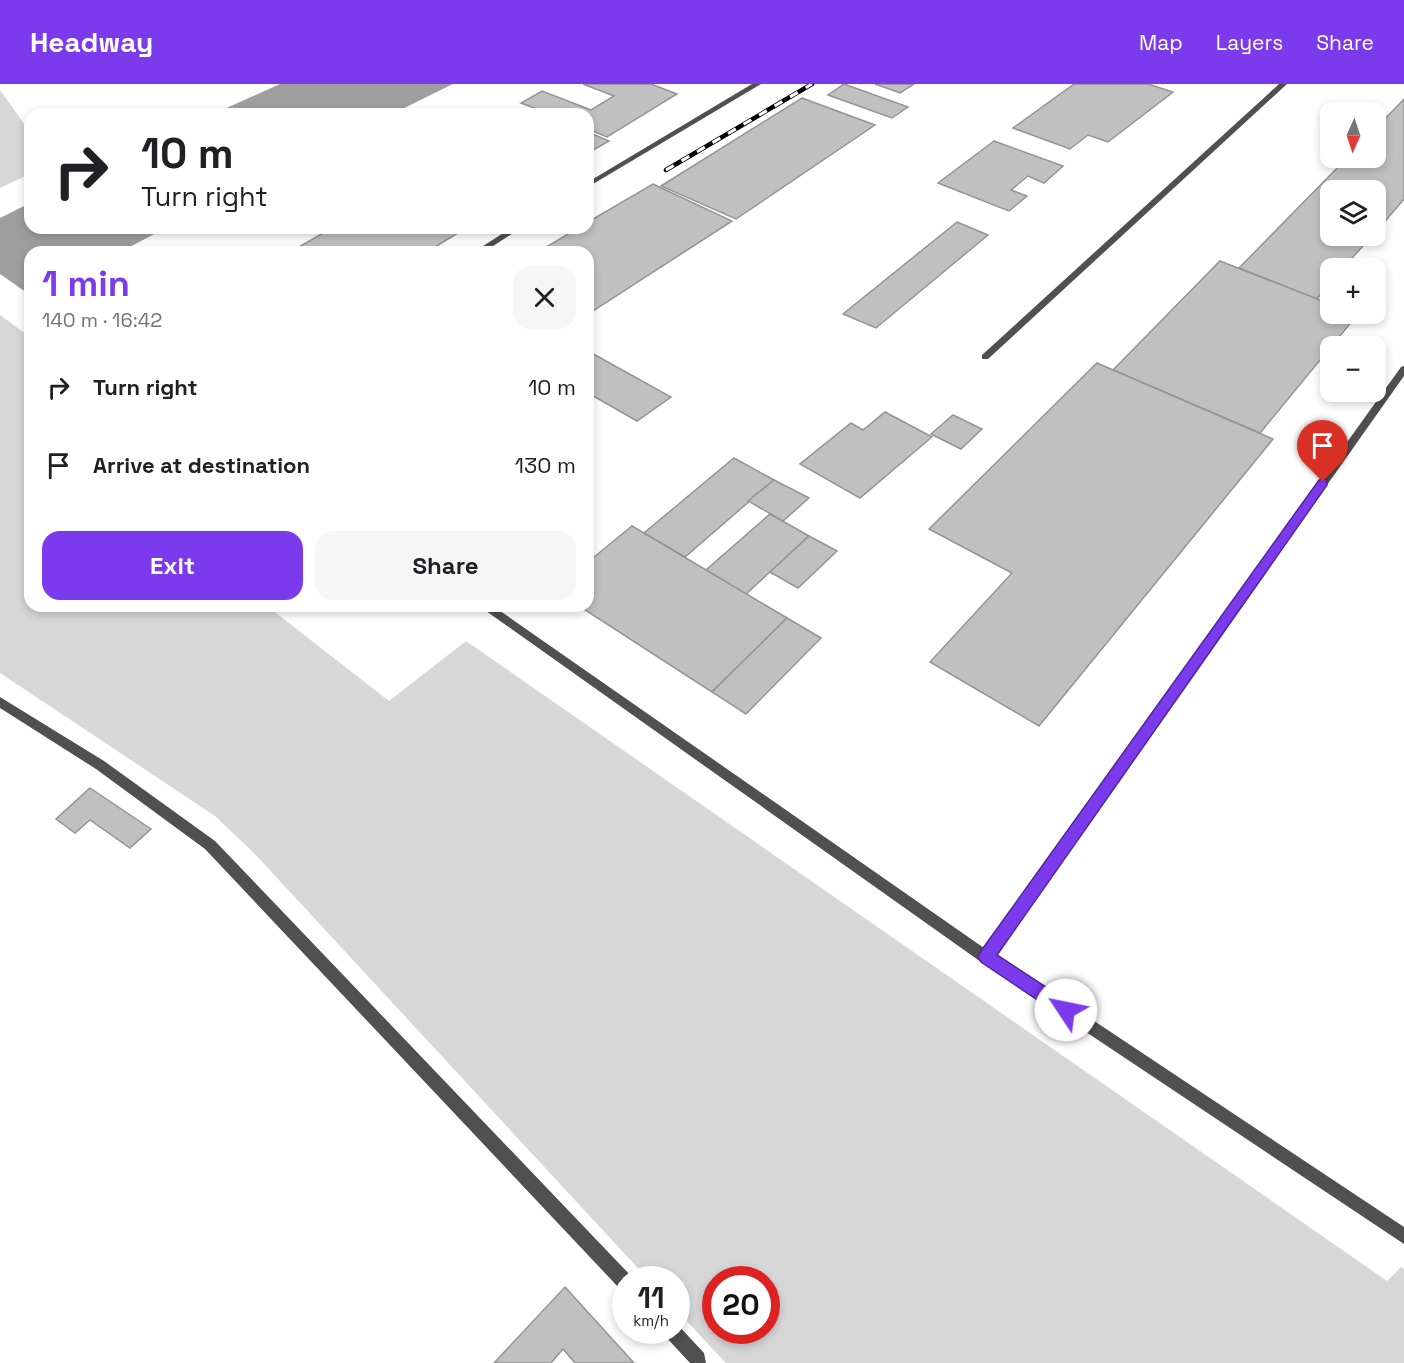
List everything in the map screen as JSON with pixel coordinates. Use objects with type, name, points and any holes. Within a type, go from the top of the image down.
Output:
[{"type":"street","points":[[594,181],[757,84]]},
{"type":"street","points":[[985,357],[1282,84]]},
{"type":"street","points":[[487,246],[507,234]]},
{"type":"street","points":[[986,957],[1404,369]]},
{"type":"street","points":[[494,612],[986,957],[1404,1236]]},
{"type":"street","points":[[0,702],[100,765],[210,844],[612,1268]]},
{"type":"street","points":[[684,1344],[698,1359],[698,1363]]},
{"type":"shaded area","points":[[280,84],[453,84],[404,108],[226,108]]},
{"type":"shaded area","points":[[0,90],[24,124],[24,177],[0,188]]},
{"type":"shaded area","points":[[24,206],[24,234],[154,234],[132,246],[24,246],[24,291],[0,274],[0,218]]},
{"type":"shaded area","points":[[0,315],[24,333],[24,612],[275,612],[389,701],[466,641],[1387,1281],[1401,1267],[1404,1269],[1404,1363],[726,1363],[708,1344],[780,1344],[780,1266],[702,1266],[702,1338],[690,1325],[690,1266],[636,1266],[253,852],[215,816],[0,673]]},
{"type":"building","points":[[583,84],[651,84],[677,94],[607,137],[594,132],[594,108],[614,96]]},
{"type":"building","points":[[844,84],[908,107],[892,118],[828,95]]},
{"type":"building","points":[[875,84],[914,84],[900,93]]},
{"type":"building","points":[[1074,84],[1148,84],[1173,92],[1108,142],[1088,135],[1070,149],[1013,128]]},
{"type":"building","points":[[542,91],[586,108],[534,108],[521,103]]},
{"type":"building","points":[[802,98],[875,125],[736,219],[661,186]]},
{"type":"building","points":[[1404,99],[1404,199],[1386,220],[1386,180],[1325,180],[1337,168],[1386,168],[1386,118]]},
{"type":"building","points":[[594,135],[609,141],[594,150]]},
{"type":"building","points":[[994,141],[1063,166],[1044,183],[1028,176],[1011,190],[1027,196],[1009,211],[938,183]]},
{"type":"building","points":[[653,184],[732,221],[594,310],[594,246],[548,246],[568,234],[594,234],[594,218]]},
{"type":"building","points":[[1320,186],[1320,246],[1363,246],[1352,258],[1320,258],[1320,295],[1317,299],[1239,268]]},
{"type":"building","points":[[957,222],[988,235],[876,328],[843,314]]},
{"type":"building","points":[[322,234],[456,234],[437,246],[300,246]]},
{"type":"building","points":[[1220,261],[1320,300],[1320,324],[1350,324],[1340,336],[1320,336],[1320,360],[1260,433],[1113,370]]},
{"type":"building","points":[[594,354],[671,397],[637,421],[594,396]]},
{"type":"building","points":[[1097,363],[1273,439],[1039,726],[930,662],[1012,573],[929,529]]},
{"type":"building","points":[[885,412],[932,437],[860,498],[800,464],[851,423],[863,430]]},
{"type":"building","points":[[953,415],[982,429],[961,449],[931,434]]},
{"type":"building","points":[[734,458],[774,480],[685,557],[644,533]]},
{"type":"building","points":[[774,480],[809,498],[783,521],[748,501]]},
{"type":"building","points":[[770,514],[809,536],[746,594],[706,570]]},
{"type":"building","points":[[632,526],[787,618],[712,692],[588,612],[594,612],[594,557]]},
{"type":"building","points":[[809,536],[837,551],[798,588],[770,572]]},
{"type":"building","points":[[787,618],[821,638],[746,714],[712,692]]},
{"type":"building","points":[[90,788],[151,829],[130,848],[90,820],[75,833],[56,819]]},
{"type":"building","points":[[565,1287],[612,1339],[612,1344],[617,1344],[634,1363],[575,1363],[563,1349],[551,1363],[494,1363]]},
{"type":"railway","points":[[666,170],[812,84]]},
{"type":"route","points":[[1066,1010],[986,957],[1323,482]]}]
